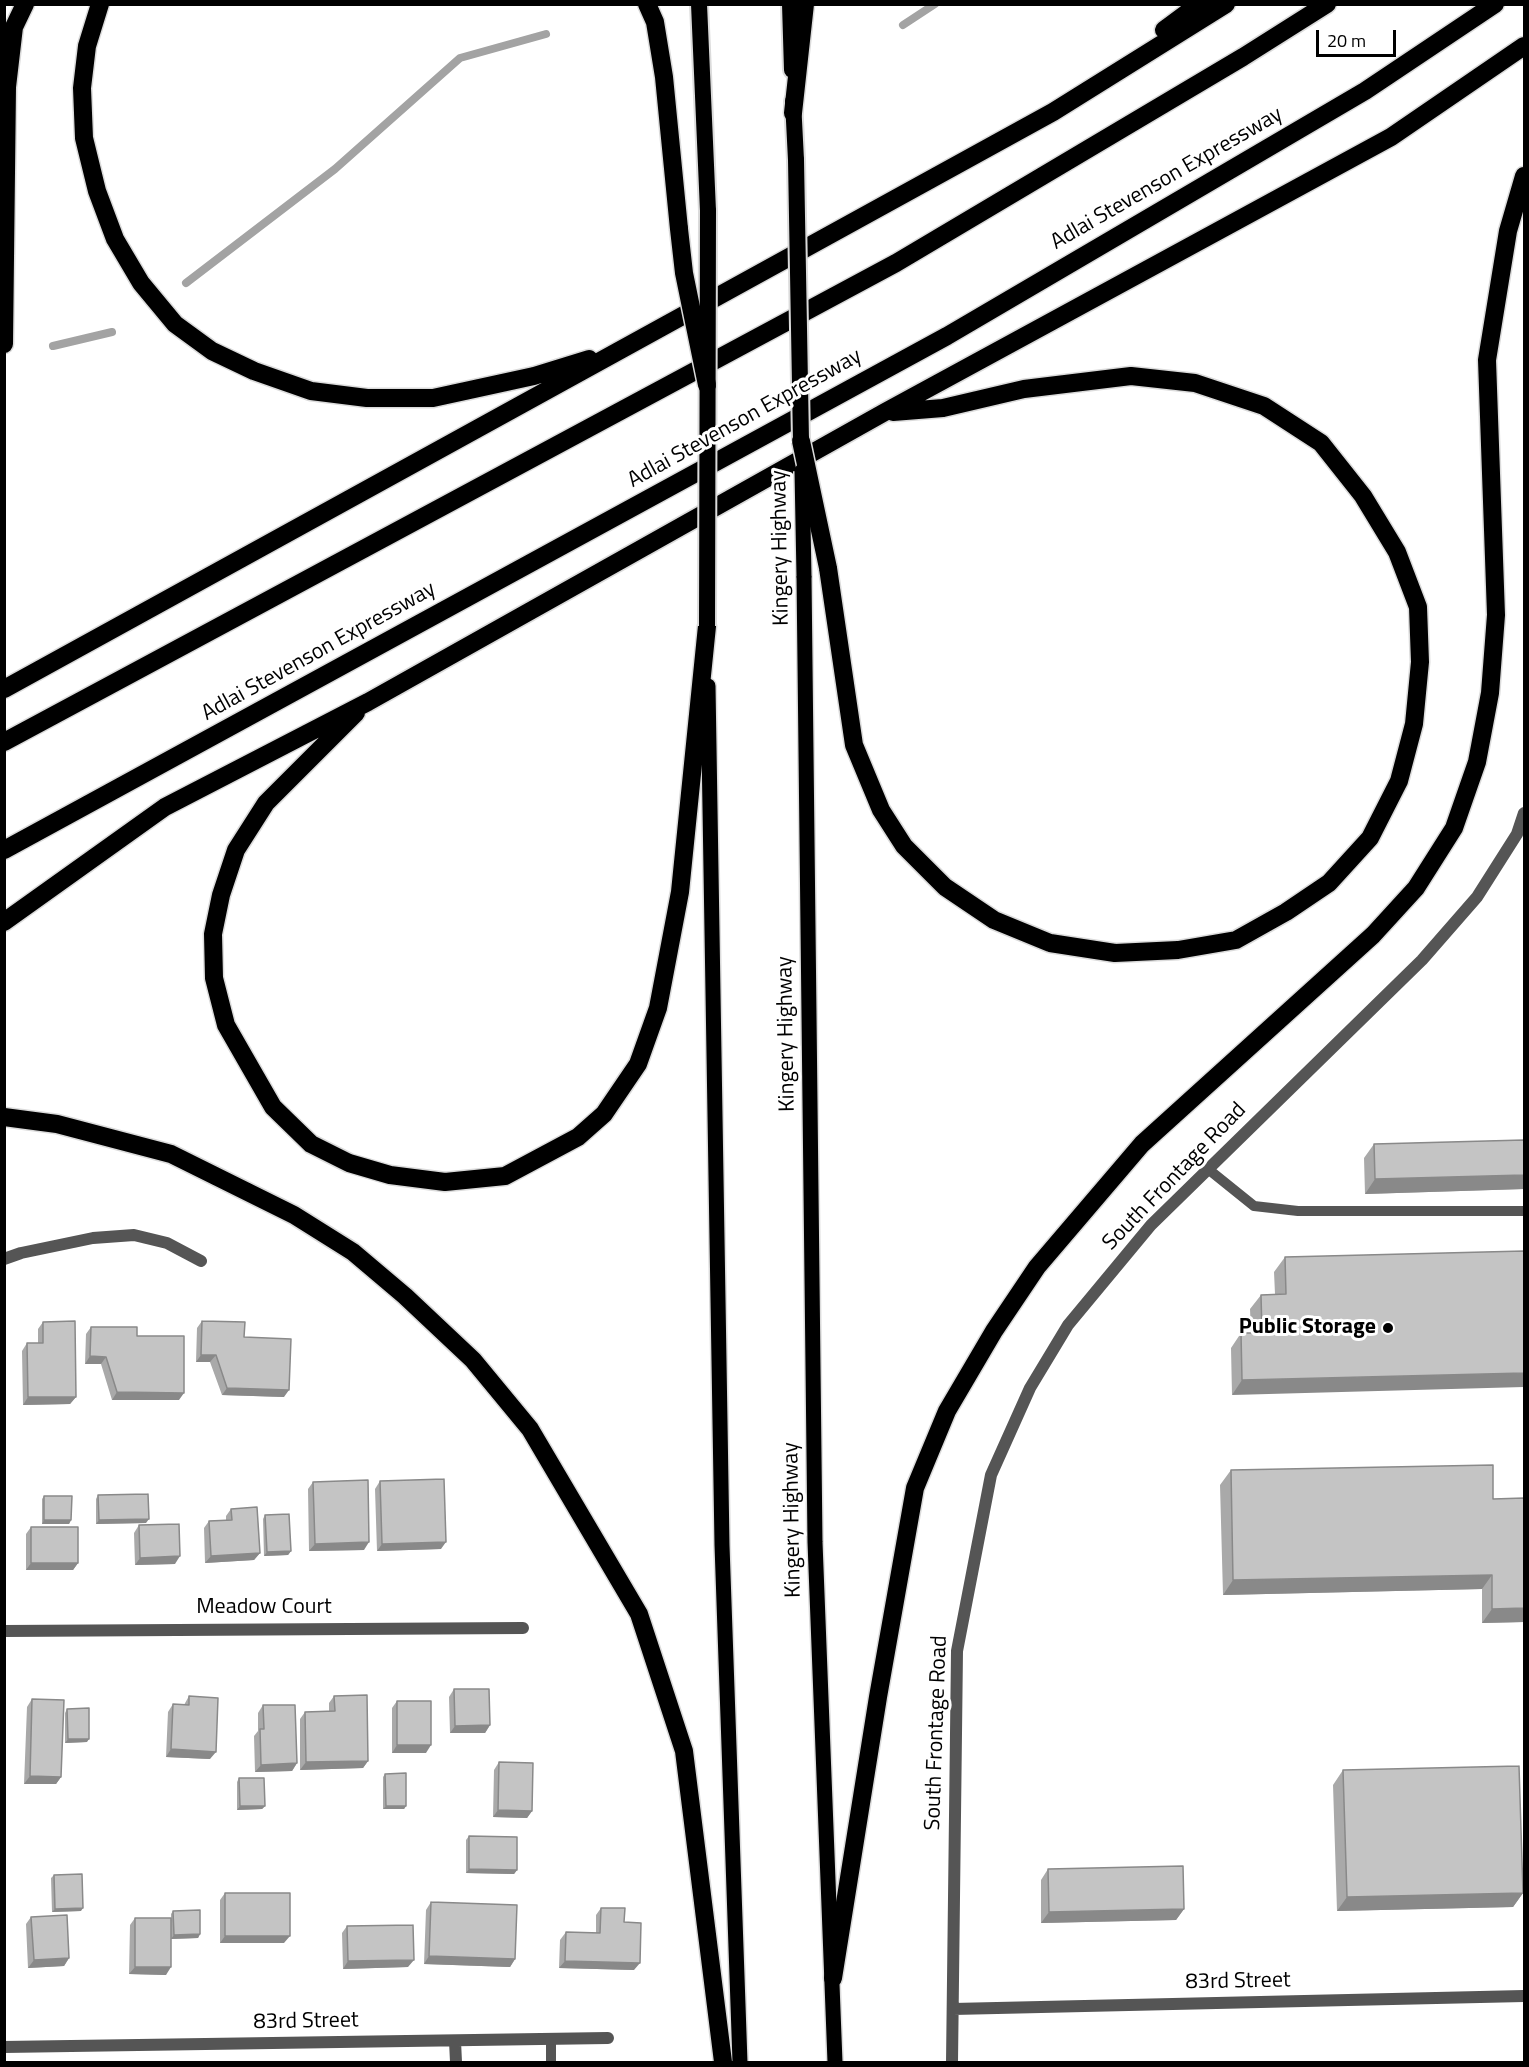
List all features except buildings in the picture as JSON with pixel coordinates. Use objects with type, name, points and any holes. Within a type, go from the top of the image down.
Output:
[{"type":"highway","points":[[4,344],[7,87],[14,27],[25,4]]},
{"type":"highway","points":[[100,4],[87,46],[82,88],[84,138],[97,190],[115,239],[141,283],[176,324],[212,351],[254,371],[311,391],[367,398],[433,398],[534,375],[625,347]]},
{"type":"highway","points":[[647,4],[655,22],[664,77],[684,273],[707,385]]},
{"type":"highway","points":[[368,702],[266,802],[236,850],[221,895],[213,934],[214,978],[226,1025],[273,1107],[311,1144],[349,1163],[390,1175],[445,1182],[505,1176],[578,1137],[604,1114],[638,1064],[658,1008],[680,892],[706,626],[708,211],[699,4]]},
{"type":"highway","name":"Kingery Highway","points":[[790,4],[796,160],[801,441]]},
{"type":"highway","points":[[793,113],[805,4]]},
{"type":"highway","points":[[1053,112],[1199,4]]},
{"type":"highway","points":[[4,689],[1053,112],[1226,4]]},
{"type":"highway","points":[[4,742],[896,263],[1243,57],[1327,4]]},
{"type":"highway","name":"Adlai Stevenson Expressway","points":[[4,850],[947,336],[1365,91],[1495,4]]},
{"type":"highway","points":[[4,922],[165,807],[368,702],[885,412],[1391,137],[1524,46]]},
{"type":"highway","points":[[833,1978],[878,1697],[915,1488],[947,1411],[994,1331],[1037,1267],[1142,1144],[1373,935],[1416,888],[1454,828],[1477,762],[1490,693],[1496,615],[1487,360],[1508,231],[1524,176]]},
{"type":"highway","points":[[801,441],[828,568],[854,745],[881,810],[904,846],[945,887],[994,920],[1050,943],[1115,953],[1178,950],[1236,940],[1286,912],[1329,882],[1370,838],[1399,781],[1414,724],[1420,662],[1418,607],[1397,552],[1363,496],[1321,443],[1264,406],[1195,383],[1131,376],[1024,389],[944,408],[885,412]]},
{"type":"highway","points":[[4,1118],[57,1124],[171,1154],[294,1215],[353,1252],[405,1296],[473,1360],[531,1430],[639,1614],[684,1752],[723,2062]]},
{"type":"main road","name":"Kingery Highway","points":[[801,441],[815,1542],[835,2062]]},
{"type":"main road","points":[[706,626],[722,1545],[740,2062]]},
{"type":"street","name":"South Frontage Road","points":[[952,2062],[957,1651],[992,1475],[1030,1388],[1068,1325],[1151,1225],[1422,960],[1477,897],[1517,834],[1524,813]]},
{"type":"street","points":[[4,1259],[21,1253],[93,1238],[134,1235],[167,1243],[201,1261]]},
{"type":"street","name":"Meadow Court","points":[[4,1631],[523,1628]]},
{"type":"street","name":"83rd Street","points":[[953,2009],[1524,1996]]},
{"type":"street","name":"83rd Street","points":[[4,2047],[608,2038]]},
{"type":"street","points":[[455,2042],[456,2062]]},
{"type":"lane","points":[[1208,1169],[1254,1206],[1298,1211],[1524,1211]]},
{"type":"lane","points":[[550,2040],[550,2062]]},
{"type":"waterway","points":[[903,25],[935,4]]},
{"type":"waterway","points":[[186,283],[335,169],[460,58],[546,34]]},
{"type":"waterway","points":[[53,346],[112,332]]},
{"type":"place","name":"Public Storage","points":[[1388,1328]]}]
